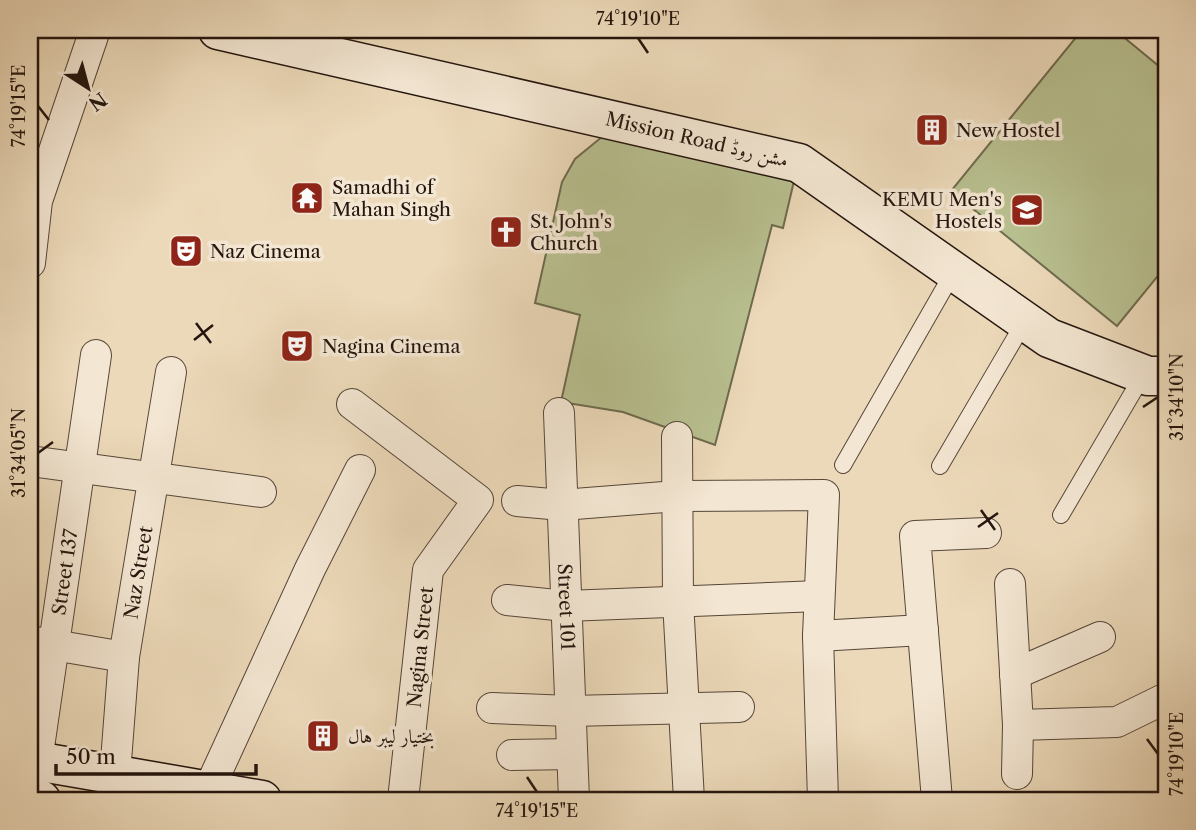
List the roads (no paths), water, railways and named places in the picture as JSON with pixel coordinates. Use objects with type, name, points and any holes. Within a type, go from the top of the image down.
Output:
[{"type":"street","points":[[30,263],[33,200],[95,30]]},
{"type":"street","name":"Mission Road مشن روڈ","points":[[218,30],[799,163],[1049,338],[1155,375]]},
{"type":"street","name":"Street 137","points":[[32,773],[41,644],[79,467],[96,355]]},
{"type":"street","name":"Naz Street","points":[[115,774],[124,657],[171,372]]},
{"type":"street","name":"Nagina Street","points":[[352,404],[478,500],[428,570],[402,800]]},
{"type":"street","name":"Street 101","points":[[559,413],[574,800]]},
{"type":"street","points":[[677,437],[678,601],[689,800]]},
{"type":"street","points":[[30,461],[261,492]]},
{"type":"street","points":[[209,789],[310,569],[360,470]]},
{"type":"street","points":[[517,501],[562,505],[677,496],[824,495],[818,636],[823,800]]},
{"type":"street","points":[[937,800],[915,536],[986,533]]},
{"type":"street","points":[[1010,584],[1018,725],[1017,774]]},
{"type":"street","points":[[507,600],[566,606],[819,596]]},
{"type":"street","points":[[818,636],[922,630]]},
{"type":"street","points":[[1015,674],[1100,637]]},
{"type":"street","points":[[41,644],[124,657]]},
{"type":"street","points":[[1018,725],[1117,722],[1166,698]]},
{"type":"street","points":[[492,708],[570,711],[739,707]]},
{"type":"street","points":[[512,755],[572,754]]},
{"type":"street","points":[[41,800],[32,773],[115,774],[262,800]]},
{"type":"lane","points":[[842,465],[954,271]]},
{"type":"lane","points":[[940,466],[1026,321]]},
{"type":"lane","points":[[1061,515],[1155,375]]},
{"type":"place","name":"New Hostel","points":[[932,130]]},
{"type":"place","name":"Samadhi of Mahan Singh","points":[[307,198]]},
{"type":"place","name":"KEMU Men's Hostels","points":[[1027,210]]},
{"type":"place","name":"St. John's Church","points":[[506,232]]},
{"type":"place","name":"Naz Cinema","points":[[186,251]]},
{"type":"place","name":"Nagina Cinema","points":[[297,346]]},
{"type":"place","name":"بختیار لیبر ہال","points":[[323,736]]}]
